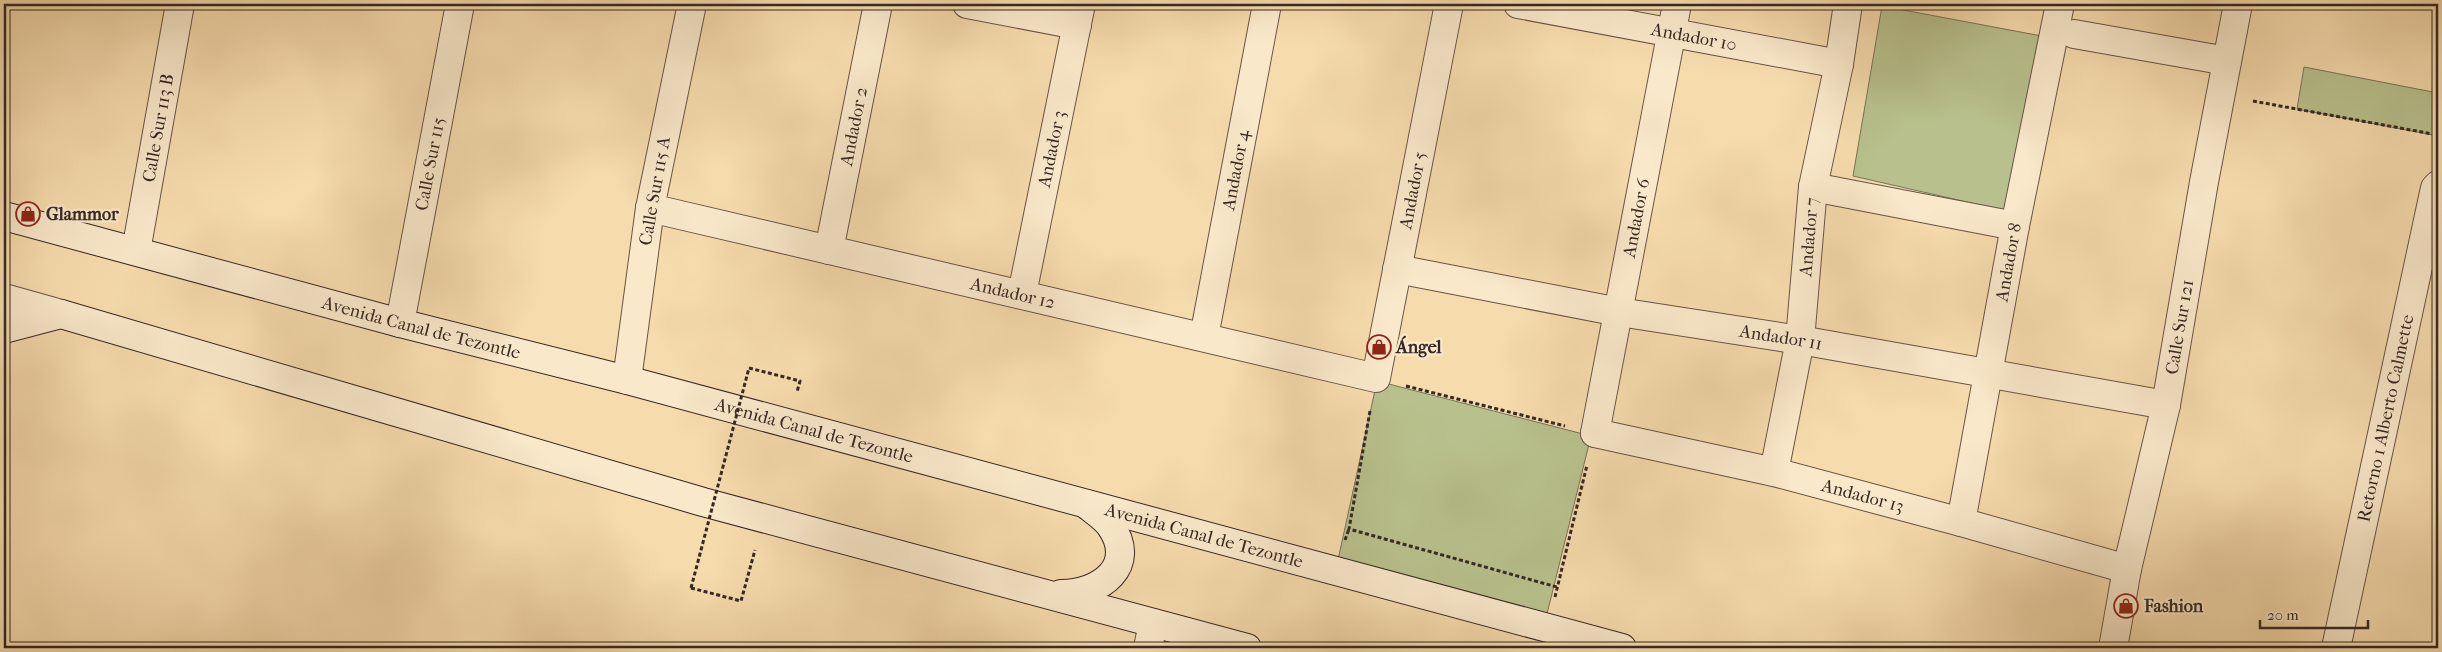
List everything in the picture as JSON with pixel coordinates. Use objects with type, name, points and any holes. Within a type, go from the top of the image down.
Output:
[{"type":"street","name":"Calle Sur 113 B","points":[[136,251],[180,4]]},
{"type":"street","name":"Calle Sur 115","points":[[400,323],[460,4]]},
{"type":"street","name":"Calle Sur 115 A","points":[[628,380],[650,208],[692,4]]},
{"type":"street","name":"Andador 2","points":[[829,250],[878,4]]},
{"type":"street","points":[[967,4],[1079,14]]},
{"type":"street","name":"Andador 4","points":[[1204,337],[1268,4]]},
{"type":"street","name":"Andador 5","points":[[1376,378],[1449,4]]},
{"type":"street","name":"Andador 10","points":[[1518,4],[1839,64]]},
{"type":"street","name":"Andador 6","points":[[1595,433],[1673,33],[1677,4]]},
{"type":"street","name":"Andador 7","points":[[1774,472],[1800,340],[1813,187],[1839,64],[1848,4]]},
{"type":"street","name":"Andador 8","points":[[1960,522],[2015,226],[2060,4]]},
{"type":"street","name":"Calle Sur 121","points":[[2113,648],[2128,569],[2166,405],[2226,61],[2238,4]]},
{"type":"street","name":"Andador 3","points":[[1022,294],[1079,14]]},
{"type":"street","points":[[2074,34],[2226,61]]},
{"type":"street","name":"Retorno 1 Alberto Calmette","points":[[2336,648],[2437,186]]},
{"type":"street","points":[[1813,187],[2015,226]]},
{"type":"street","name":"Andador 12","points":[[650,208],[1376,378]]},
{"type":"street","name":"Avenida Canal de Tezontle","points":[[4,216],[400,323],[628,380],[1622,648]]},
{"type":"street","name":"Andador 11","points":[[1397,269],[1619,312],[1800,340],[2166,405]]},
{"type":"street","points":[[4,298],[763,518],[1047,594],[1151,636],[1247,648]]},
{"type":"street","points":[[4,329],[61,314]]},
{"type":"street","name":"Andador 13","points":[[1595,433],[1774,472],[2128,569]]},
{"type":"street","points":[[1047,594],[1070,594],[1091,590],[1109,579],[1116,568],[1119,558],[1116,537],[1102,516],[1084,502]]},
{"type":"path","points":[[2220,95],[2438,135]]},
{"type":"path","points":[[763,518],[741,602],[691,588],[749,368],[800,381]]},
{"type":"path","points":[[1376,378],[1595,433],[1558,587],[1349,529],[1376,378]]},
{"type":"green space","points":[[1882,6],[2047,37],[2015,213],[1853,176]]},
{"type":"green space","points":[[2304,67],[2438,93],[2438,136],[2297,109]]},
{"type":"green space","points":[[1377,381],[1591,436],[1544,626],[1336,569]]},
{"type":"place","name":"Glammor","points":[[28,214]]},
{"type":"place","name":"Ángel","points":[[1379,347]]},
{"type":"place","name":"Fashion","points":[[2126,606]]}]
